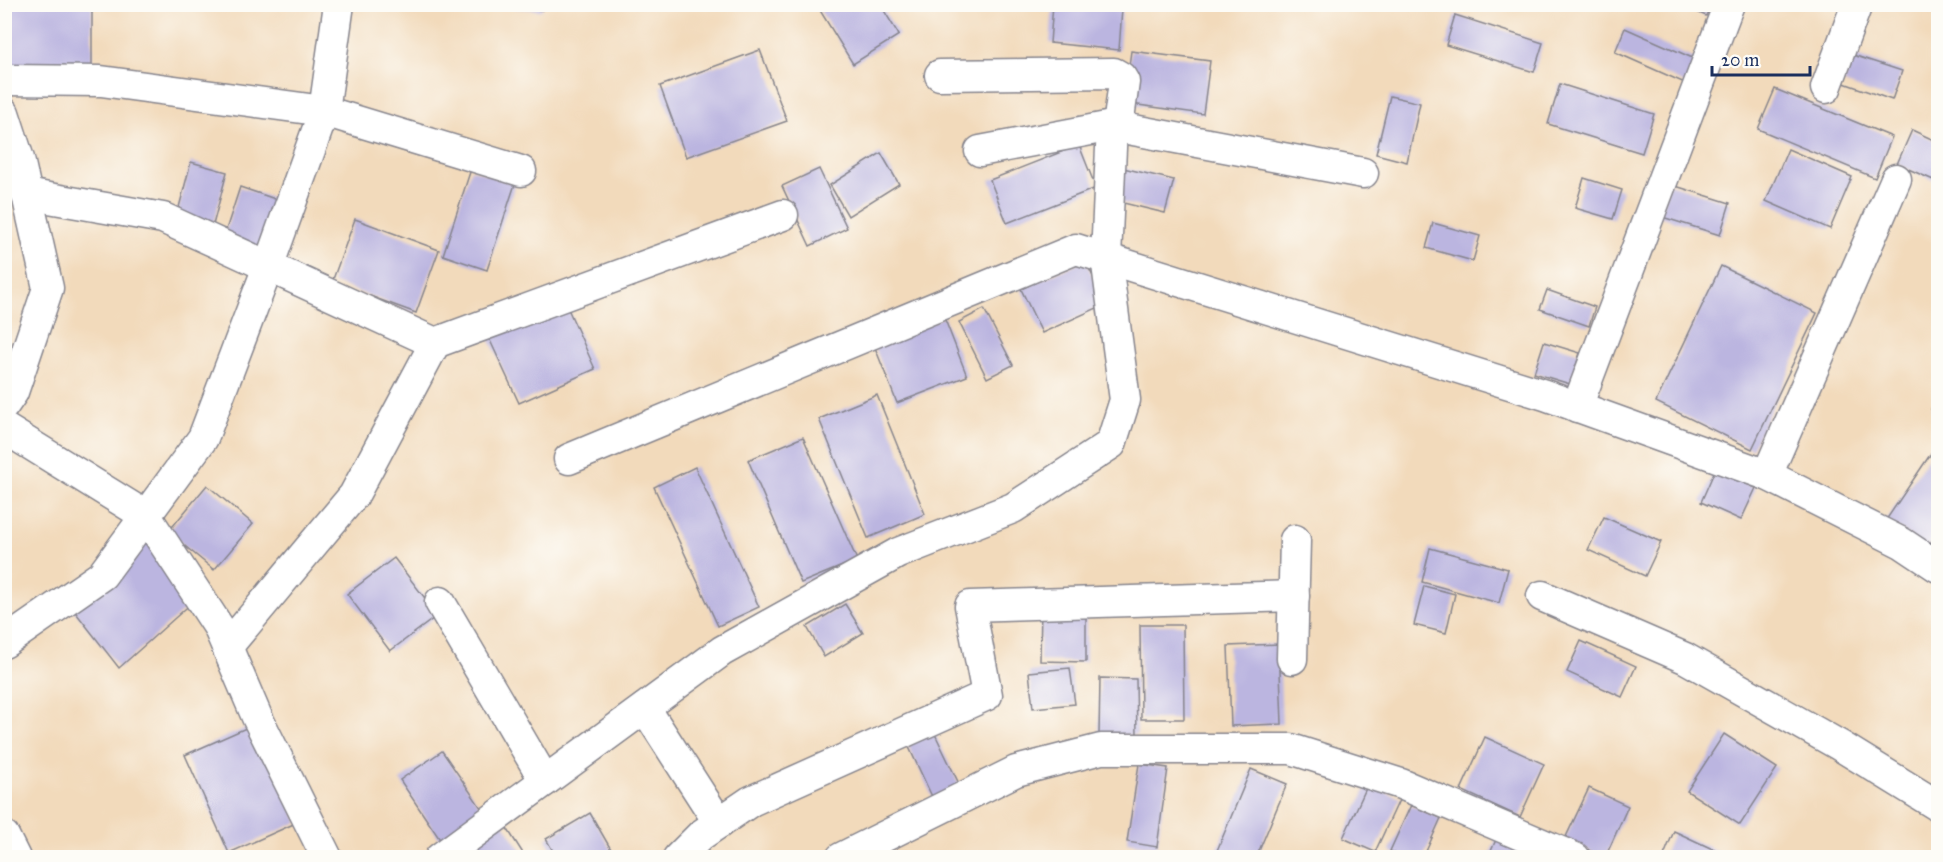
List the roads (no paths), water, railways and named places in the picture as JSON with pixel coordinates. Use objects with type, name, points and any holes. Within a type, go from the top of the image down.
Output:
[{"type":"street","points":[[4,643],[102,575],[203,438],[324,111],[339,4]]},
{"type":"street","points":[[1577,407],[1729,4]]},
{"type":"street","points":[[1826,88],[1857,4]]},
{"type":"street","points":[[440,858],[732,646],[898,553],[1013,508],[1112,444],[1125,400],[1106,257],[1115,126],[1124,82],[1114,73],[940,75]]},
{"type":"street","points":[[4,80],[101,81],[324,111],[521,171]]},
{"type":"street","points":[[4,113],[18,159],[48,288],[13,392],[4,405]]},
{"type":"street","points":[[980,151],[1115,126],[1364,173]]},
{"type":"street","points":[[1767,475],[1896,179]]},
{"type":"street","points":[[26,194],[163,218],[435,344]]},
{"type":"street","points":[[227,647],[354,495],[435,344],[783,215]]},
{"type":"street","points":[[569,459],[1076,249],[1545,395],[1767,475],[1902,543],[1938,567]]},
{"type":"street","points":[[4,428],[146,516],[218,626],[256,717],[327,858]]},
{"type":"street","points":[[1292,659],[1294,540]]},
{"type":"street","points":[[678,858],[712,838],[751,801],[987,695],[970,606],[1294,596]]},
{"type":"street","points":[[1542,597],[1685,657],[1839,745],[1938,807]]},
{"type":"street","points":[[440,602],[545,781]]},
{"type":"street","points":[[645,708],[712,838]]},
{"type":"street","points":[[841,858],[1016,771],[1101,748],[1291,749],[1401,784],[1575,858]]},
{"type":"street","points":[[4,836],[15,858]]}]
